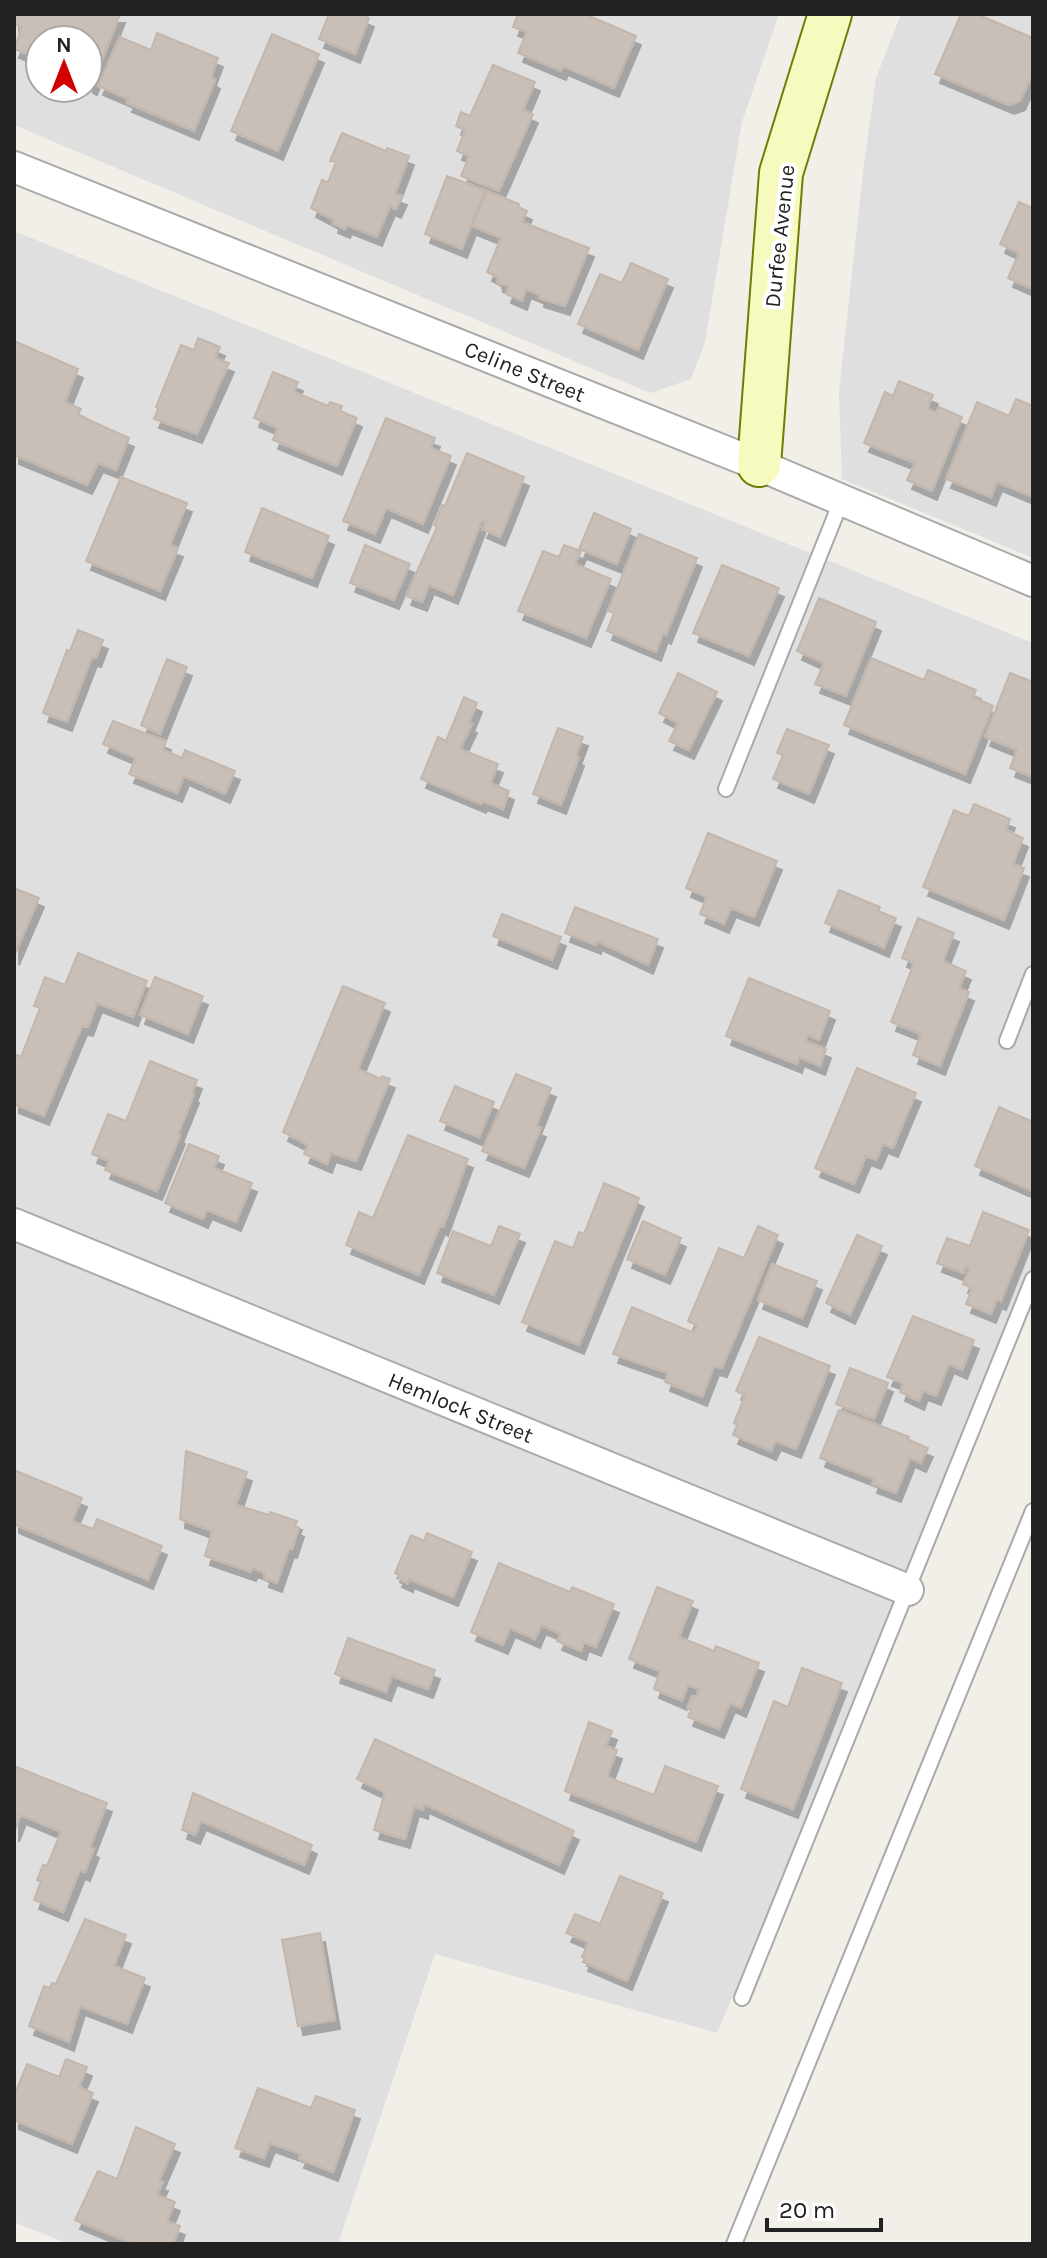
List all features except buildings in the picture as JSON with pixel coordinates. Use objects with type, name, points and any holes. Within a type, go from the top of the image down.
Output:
[{"type":"street","name":"Durfee Avenue","points":[[759,465],[781,173],[830,14]]},
{"type":"street","name":"Celine Street","points":[[14,167],[759,465],[1033,581]]},
{"type":"street","name":"Hemlock Street","points":[[14,1224],[908,1590]]},
{"type":"lane","points":[[726,789],[842,499]]},
{"type":"lane","points":[[1007,1041],[1033,974]]},
{"type":"lane","points":[[742,1998],[1033,1279]]},
{"type":"lane","points":[[734,2244],[1033,1511]]},
{"type":"shaded area","points":[[14,14],[779,14],[742,122],[705,342],[691,379],[650,393],[14,125]]},
{"type":"shaded area","points":[[901,14],[1033,14],[1033,558],[842,479],[839,392],[863,172],[876,78]]},
{"type":"shaded area","points":[[14,231],[1033,643],[1033,1293],[717,2033],[435,1954],[338,2244],[69,2244],[14,2222]]}]
